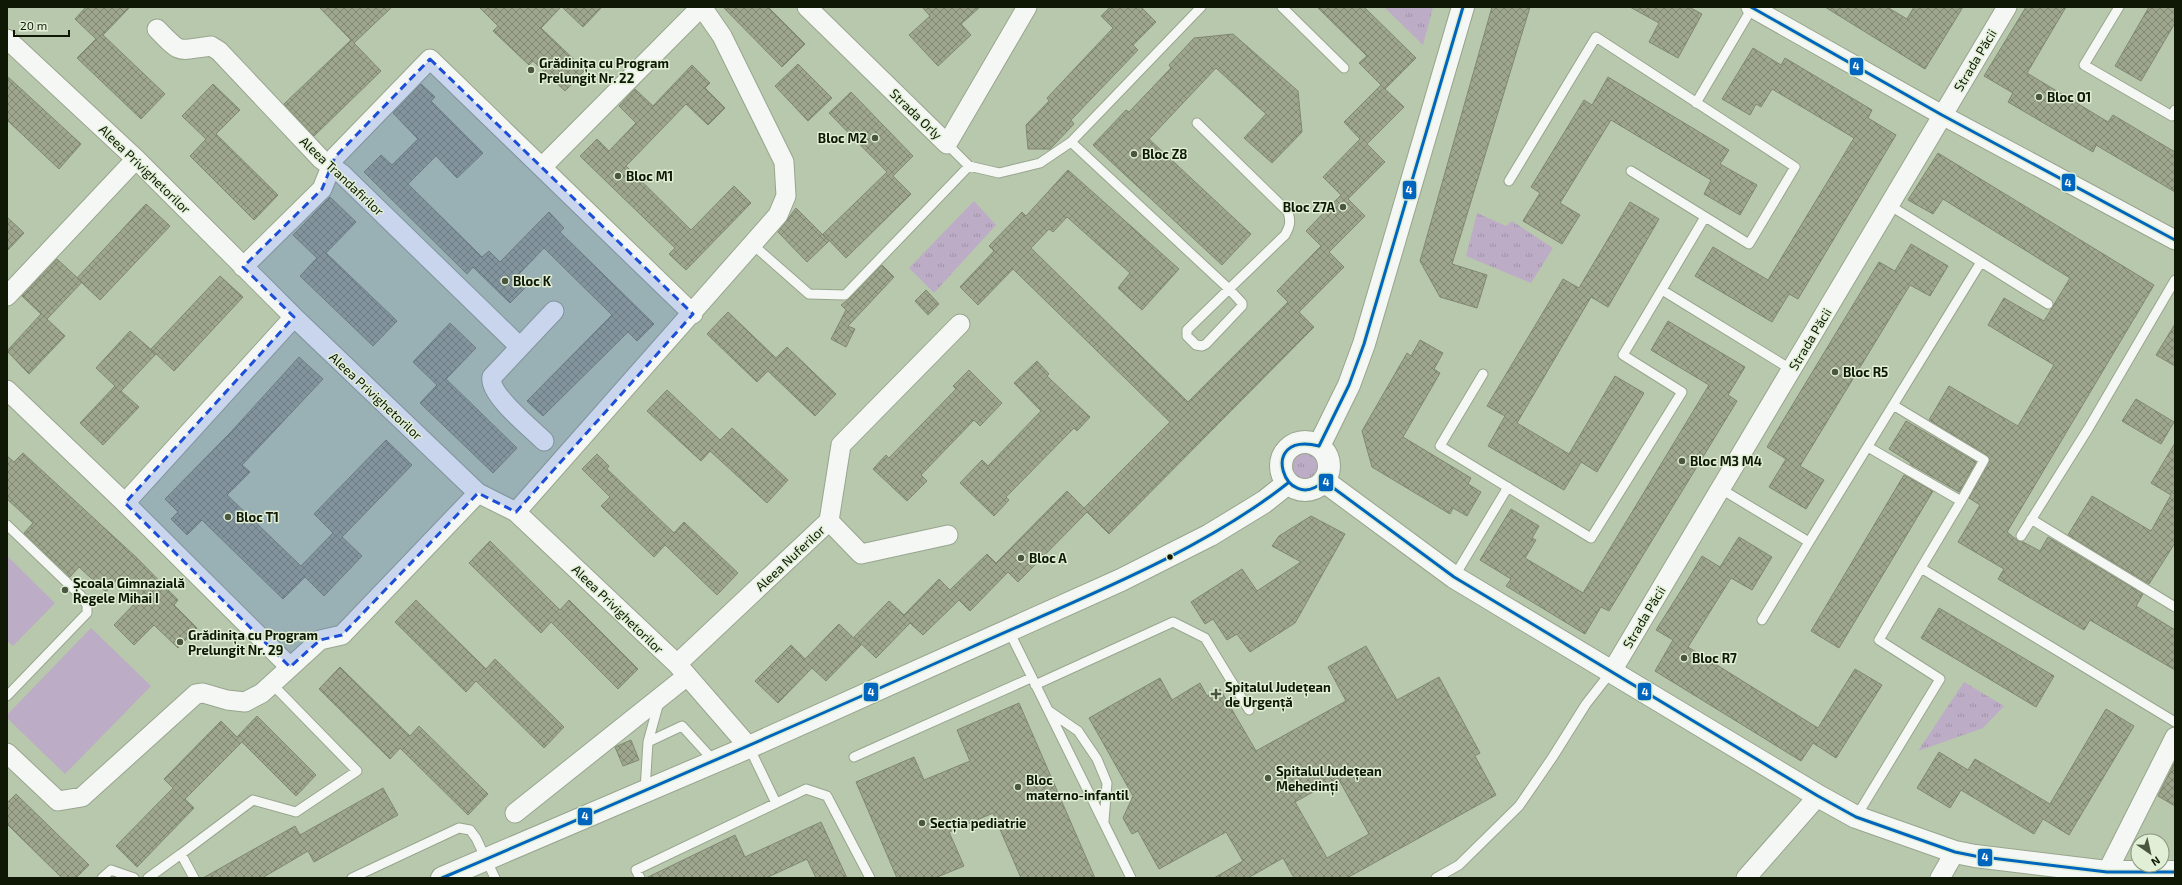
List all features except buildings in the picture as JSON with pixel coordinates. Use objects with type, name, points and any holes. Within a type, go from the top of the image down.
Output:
[{"type":"main road","points":[[1319,446],[1346,390],[1364,344],[1463,7]]},
{"type":"main road","points":[[1303,442],[1319,446],[1324,450],[1329,462],[1327,475],[1324,480],[1319,485],[1306,490],[1294,487],[1288,482],[1283,474],[1282,465],[1284,455],[1289,449],[1303,442]]},
{"type":"main road","points":[[1324,480],[1454,577],[1818,796],[1856,817],[1955,852],[1975,856],[2105,875],[2175,872]]},
{"type":"main road","points":[[442,878],[491,868],[644,791],[749,747],[1009,631],[1184,549],[1246,514],[1288,482]]},
{"type":"street","points":[[516,512],[693,314],[778,215],[786,196],[784,162],[722,36],[702,7],[542,167]]},
{"type":"street","name":"Strada Orly","points":[[807,7],[948,144],[1027,7]]},
{"type":"street","points":[[1752,7],[1942,115],[2175,240]]},
{"type":"street","name":"Strada Păcii","points":[[1612,671],[2007,7]]},
{"type":"street","name":"Aleea Trandafirilor","points":[[158,29],[173,46],[182,51],[211,46],[219,51],[321,159],[333,167],[520,347]]},
{"type":"street","name":"Aleea Privighetorilor","points":[[7,39],[136,159],[294,317],[478,493],[516,512],[682,670],[749,747]]},
{"type":"street","points":[[243,267],[322,189],[333,167],[335,157],[430,59],[693,314]]},
{"type":"street","points":[[10,287],[136,159]]},
{"type":"street","points":[[544,441],[499,398],[492,388],[492,377],[554,311]]},
{"type":"street","points":[[125,503],[294,317]]},
{"type":"street","name":"Aleea Nuferilor","points":[[514,814],[660,697],[682,670],[830,521],[841,445],[960,324]]},
{"type":"street","points":[[7,390],[125,503],[290,667]]},
{"type":"street","points":[[10,761],[58,801],[82,797],[196,694],[203,693],[228,700],[245,702],[262,693],[320,640],[342,635],[478,493]]},
{"type":"street","points":[[830,521],[861,554],[948,535]]},
{"type":"street","points":[[2105,875],[2175,737]]},
{"type":"street","points":[[1746,878],[1818,796]]},
{"type":"street","points":[[1940,878],[1955,852]]},
{"type":"lane","points":[[948,144],[969,166],[999,173],[1040,163],[1071,142],[1201,7]]},
{"type":"lane","points":[[1282,7],[1344,68]]},
{"type":"lane","points":[[1696,103],[1752,7]]},
{"type":"lane","points":[[2119,7],[2084,65],[2172,116],[2175,110]]},
{"type":"lane","points":[[1509,181],[1596,37],[1795,167],[1749,244],[1631,171]]},
{"type":"lane","points":[[1071,142],[1229,289],[1242,303],[1241,309],[1206,344],[1202,346],[1196,345],[1187,336],[1187,330],[1229,289],[1285,235],[1290,226],[1290,218],[1288,212],[1198,123]]},
{"type":"lane","points":[[752,244],[809,294],[845,295],[969,166]]},
{"type":"lane","points":[[1889,205],[2048,304]]},
{"type":"lane","points":[[1483,374],[1440,446],[1591,538],[1682,392],[1623,355],[1705,217]]},
{"type":"lane","points":[[1762,620],[1981,262]]},
{"type":"lane","points":[[2021,536],[2088,429],[2175,280]]},
{"type":"lane","points":[[1662,290],[1792,370]]},
{"type":"lane","points":[[1856,817],[1940,679],[1880,640],[1984,460],[1893,405]]},
{"type":"lane","points":[[1868,447],[1961,501]]},
{"type":"lane","points":[[1454,577],[1508,487]]},
{"type":"lane","points":[[1721,489],[1809,542]]},
{"type":"lane","points":[[2031,519],[2175,607]]},
{"type":"lane","points":[[7,525],[81,596],[88,605],[86,613],[7,696]]},
{"type":"lane","points":[[1921,568],[2175,722]]},
{"type":"lane","points":[[854,757],[1173,622],[1205,638],[1249,710]]},
{"type":"lane","points":[[1009,631],[1131,878]]},
{"type":"lane","points":[[1436,878],[1459,865],[1519,806],[1552,758],[1586,704],[1612,671]]},
{"type":"lane","points":[[148,878],[253,800],[296,812],[357,771],[272,684]]},
{"type":"lane","points":[[644,791],[648,742],[660,697]]},
{"type":"lane","points":[[1048,710],[1078,731],[1097,759],[1107,784],[1104,822]]},
{"type":"lane","points":[[648,742],[682,726],[714,761]]},
{"type":"lane","points":[[749,747],[776,803]]},
{"type":"lane","points":[[640,878],[636,870],[806,789],[827,796],[870,878]]},
{"type":"lane","points":[[352,878],[458,828],[470,830],[476,838],[491,868]]},
{"type":"lane","points":[[181,854],[194,878]]},
{"type":"lane","points":[[102,878],[111,870],[134,878]]},
{"type":"highlighted area","points":[[430,59],[693,314],[516,512],[478,493],[342,635],[320,640],[290,667],[125,503],[294,317],[243,267],[322,189],[335,157]]},
{"type":"green space","points":[[1384,7],[1433,7],[1423,45]]},
{"type":"green space","points":[[974,201],[996,225],[934,293],[909,268]]},
{"type":"green space","points":[[1477,213],[1506,226],[1512,221],[1553,248],[1531,283],[1466,256]]},
{"type":"green space","points":[[1304,453],[1313,457],[1317,466],[1313,475],[1304,479],[1295,475],[1291,466],[1295,457]]},
{"type":"green space","points":[[7,556],[55,603],[13,646],[7,641]]},
{"type":"green space","points":[[91,628],[151,686],[65,774],[7,718],[7,715]]},
{"type":"green space","points":[[1964,682],[2004,706],[1983,728],[1918,751]]},
{"type":"transit line","name":"4","points":[[1463,7],[1364,344],[1349,385],[1319,446],[1300,444],[1288,450],[1283,460],[1283,471],[1289,482],[1298,488],[1310,489],[1324,481],[1454,577],[1818,796],[1856,817],[1955,852],[1975,856],[2107,872],[2175,872]]},
{"type":"transit line","name":"4","points":[[1751,7],[1942,115],[2175,240]]},
{"type":"transit line","name":"4","points":[[442,878],[774,735],[1135,574],[1176,554],[1215,532],[1253,509],[1288,483]]},
{"type":"place","name":"Grădinița cu Program Prelungit Nr. 22","points":[[531,70]]},
{"type":"place","name":"Bloc O1","points":[[2039,97]]},
{"type":"place","name":"Bloc M2","points":[[875,138]]},
{"type":"place","name":"Bloc Z8","points":[[1134,154]]},
{"type":"place","name":"Bloc M1","points":[[618,176]]},
{"type":"place","name":"Bloc Z7A","points":[[1343,207]]},
{"type":"place","name":"Bloc K","points":[[505,281]]},
{"type":"place","name":"Bloc R5","points":[[1835,372]]},
{"type":"place","name":"Bloc M3 M4","points":[[1682,461]]},
{"type":"place","name":"Bloc T1","points":[[228,517]]},
{"type":"place","name":"Bloc A","points":[[1021,558]]},
{"type":"place","name":"Școala Gimnazială Regele Mihai I","points":[[65,590]]},
{"type":"place","name":"Grădinița cu Program Prelungit Nr. 29","points":[[180,642]]},
{"type":"place","name":"Bloc R7","points":[[1684,658]]},
{"type":"place","name":"Spitalul Județean de Urgență","points":[[1216,694]]},
{"type":"place","name":"Spitalul Județean Mehedinți","points":[[1268,778]]},
{"type":"place","name":"Bloc materno-infantil","points":[[1018,787]]},
{"type":"place","name":"Secția pediatrie","points":[[922,823]]}]
